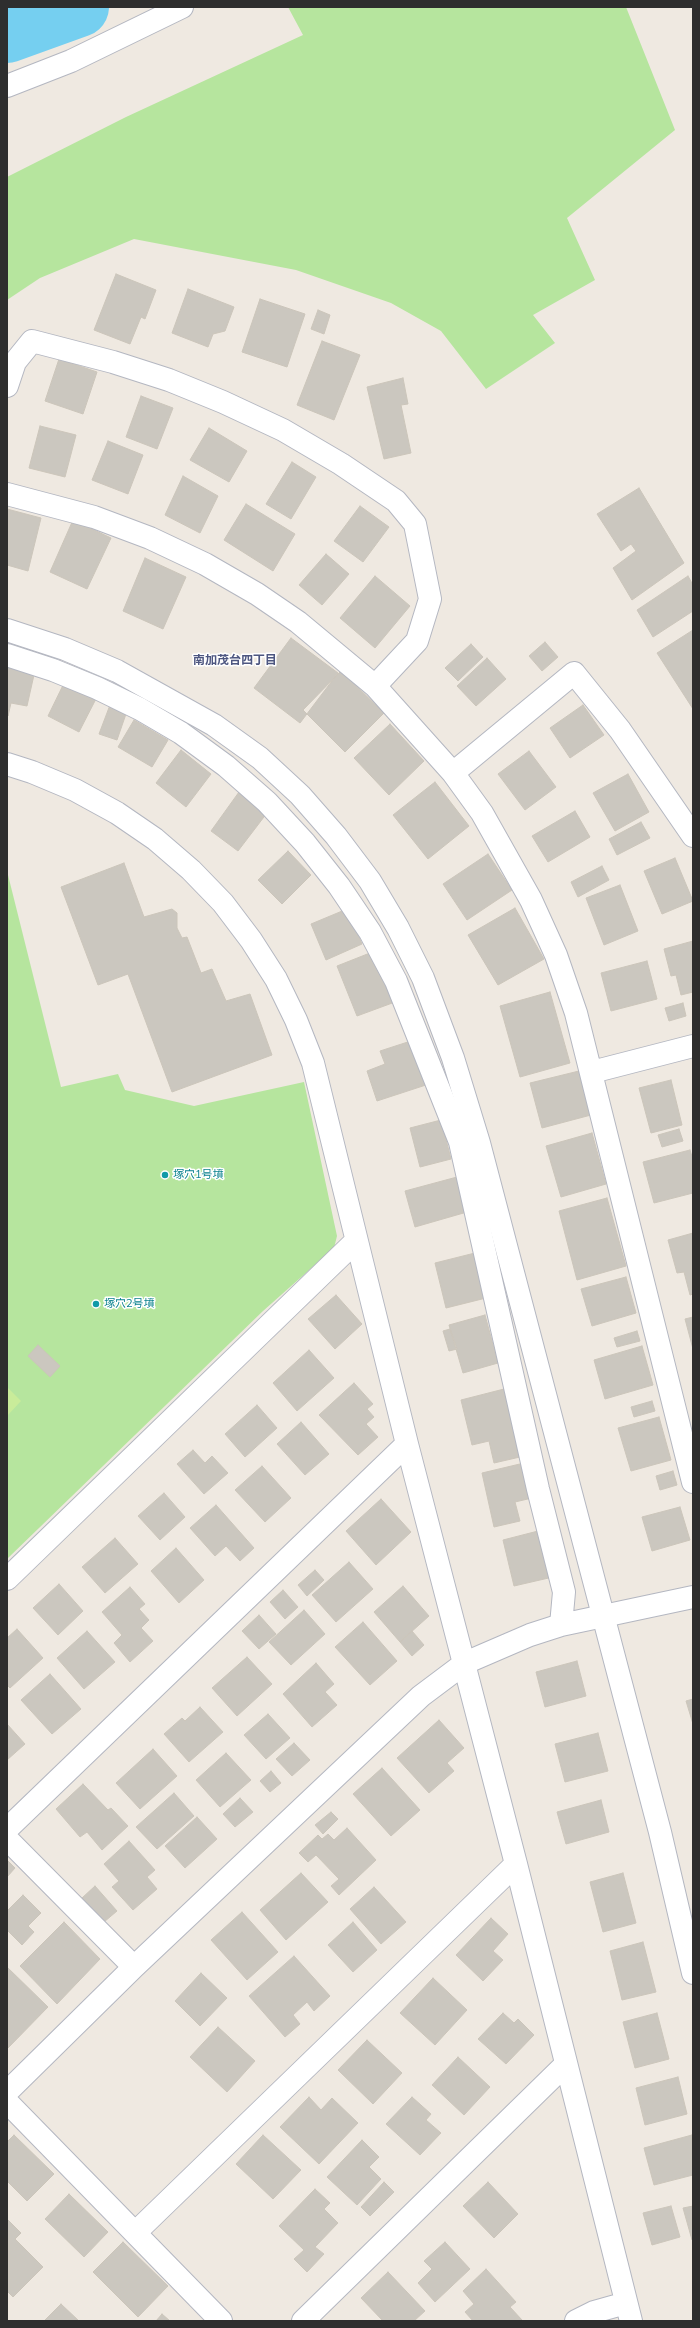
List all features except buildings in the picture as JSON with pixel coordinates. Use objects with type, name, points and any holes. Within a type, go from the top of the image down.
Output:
[{"type":"street","points":[[7,86],[71,62],[182,7]]},
{"type":"street","points":[[7,386],[15,362],[32,341],[113,362],[176,382],[283,430],[341,464],[396,501],[415,524],[430,599],[417,640],[375,686]]},
{"type":"street","points":[[7,494],[94,517],[150,538],[204,564],[257,594],[298,622],[375,686],[453,773],[486,819],[531,900],[556,955],[569,991],[592,1072],[693,1482]]},
{"type":"street","points":[[7,630],[65,650],[117,671],[214,725],[260,758],[300,795],[336,836],[370,881],[398,928],[423,978],[453,1058],[479,1143],[660,1832],[693,1973]]},
{"type":"street","points":[[7,655],[83,682],[140,709],[181,733],[226,766],[267,802],[305,843],[339,886],[370,932],[396,981],[460,1142],[538,1489],[564,1592],[561,1625]]},
{"type":"street","points":[[453,773],[574,673],[620,730],[693,836]]},
{"type":"street","points":[[7,764],[32,772],[75,790],[116,813],[155,839],[191,870],[223,904],[251,940],[279,986],[296,1020],[313,1063],[407,1444],[465,1663],[628,2312],[594,2312],[576,2321]]},
{"type":"street","points":[[592,1072],[693,1046]]},
{"type":"street","points":[[7,1579],[356,1241]]},
{"type":"street","points":[[7,1830],[407,1444]]},
{"type":"street","points":[[7,2092],[134,1967],[421,1696],[465,1663],[530,1635],[561,1625],[603,1618],[693,1597]]},
{"type":"street","points":[[7,1839],[134,1967]]},
{"type":"street","points":[[136,2232],[516,1864]]},
{"type":"street","points":[[303,2321],[566,2064]]},
{"type":"street","points":[[7,2102],[136,2232],[221,2321]]},
{"type":"green space","points":[[288,7],[626,7],[675,130],[567,218],[595,280],[533,315],[555,343],[486,389],[441,331],[391,303],[296,270],[134,239],[40,278],[7,300],[7,177],[126,117],[303,35]]},
{"type":"green space","points":[[7,871],[61,1087],[118,1074],[125,1090],[194,1106],[304,1082],[337,1236],[334,1248],[263,1311],[7,1559]]},
{"type":"green space","points":[[7,1387],[21,1401],[7,1416]]},
{"type":"waterway","points":[[7,33],[79,7]]},
{"type":"place","name":"塚穴1号墳","points":[[165,1175]]},
{"type":"place","name":"塚穴2号墳","points":[[96,1304]]},
{"type":"district","name":"南加茂台四丁目","points":[[235,660]]}]
